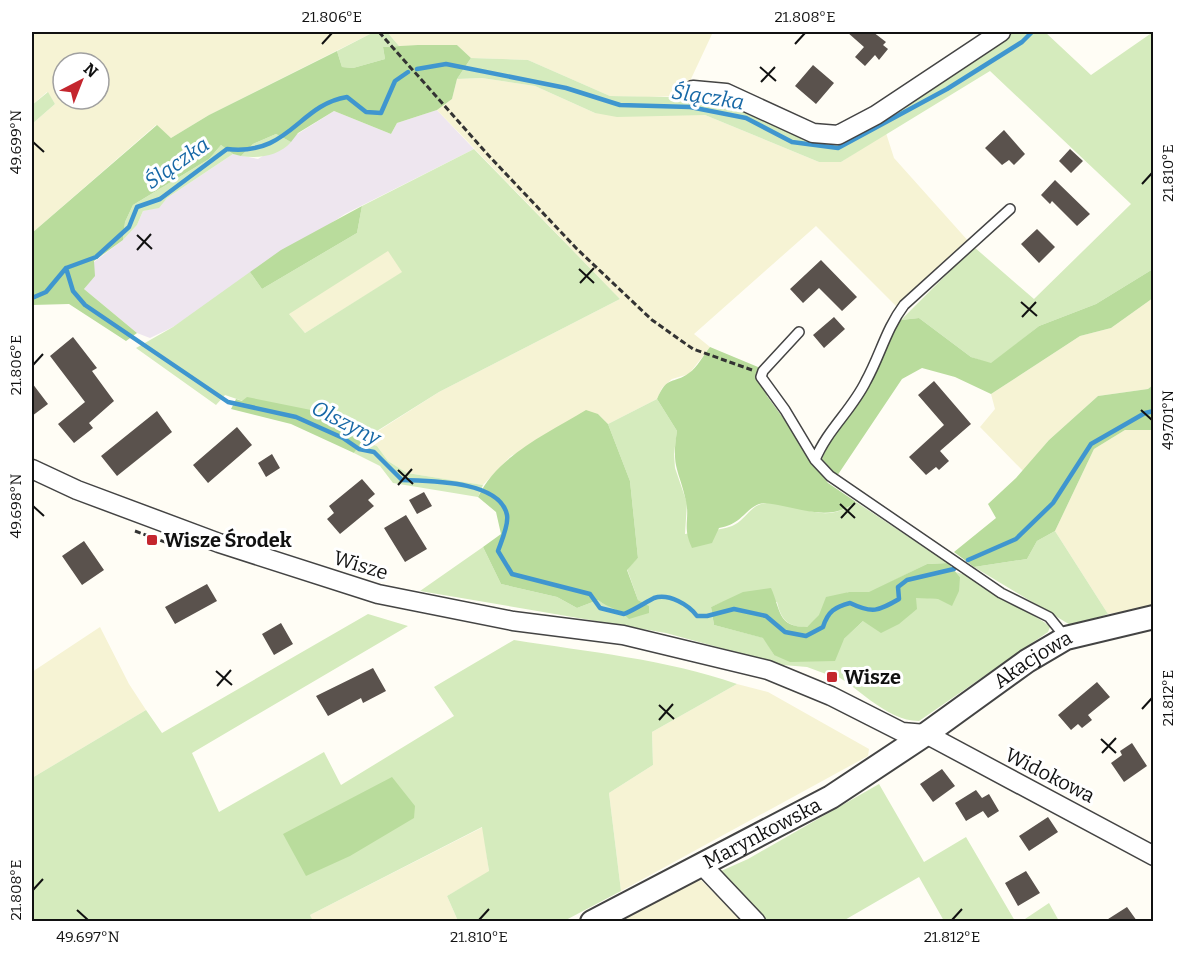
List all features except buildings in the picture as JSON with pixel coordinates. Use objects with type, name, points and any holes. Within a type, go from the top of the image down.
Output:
[{"type":"street","points":[[693,90],[726,93],[813,133],[838,135],[876,115],[1001,32]]},
{"type":"street","name":"Wisze","points":[[32,469],[84,493],[209,539],[378,594],[513,621],[623,635],[768,670],[831,696],[902,732],[926,734]]},
{"type":"street","name":"Akacjowa","points":[[926,734],[1028,661],[1066,638],[1154,617]]},
{"type":"street","name":"Widokowa","points":[[926,734],[1154,856]]},
{"type":"street","name":"Marynkowska","points":[[592,921],[831,797],[926,734]]},
{"type":"street","points":[[702,865],[756,921]]},
{"type":"lane","points":[[815,460],[822,441],[866,381],[892,321],[904,305],[1010,209]]},
{"type":"lane","points":[[799,332],[761,376],[785,410],[815,460],[830,476],[865,501],[1001,592],[1049,617],[1066,638]]},
{"type":"path","points":[[379,32],[513,183],[577,249],[652,320],[693,349],[747,366],[761,376]]},
{"type":"shaded area","points":[[32,32],[368,32],[370,34],[209,115],[171,138],[156,125],[32,233],[32,124],[51,107],[51,111],[111,111],[111,51],[51,51],[51,98],[47,92],[32,105]]},
{"type":"shaded area","points":[[387,32],[713,32],[683,96],[648,97],[610,96],[528,60],[471,58],[457,45],[399,46]]},
{"type":"shaded area","points":[[482,78],[535,86],[595,113],[705,115],[819,162],[841,162],[886,133],[894,158],[970,243],[897,307],[816,226],[694,334],[710,347],[689,374],[672,379],[662,388],[657,399],[608,424],[598,414],[511,456],[483,485],[407,473],[388,461],[377,446],[361,442],[439,392],[620,299],[437,110],[452,99],[457,79]]},
{"type":"shaded area","points":[[437,110],[474,149],[345,214],[173,327],[150,338],[137,333],[84,289],[94,276],[94,262],[123,240],[137,225],[143,211],[159,207],[167,198],[233,154],[258,159],[334,111],[391,134],[397,123]]},
{"type":"shaded area","points":[[388,250],[403,272],[305,333],[288,313]]},
{"type":"shaded area","points":[[1153,298],[1153,385],[1148,389],[1098,396],[1049,440],[1023,471],[980,427],[995,409],[991,394],[1080,336],[1111,328]]},
{"type":"shaded area","points":[[1125,430],[1153,430],[1153,607],[1108,614],[1055,531],[1094,449]]},
{"type":"shaded area","points":[[100,627],[129,684],[146,710],[32,778],[32,672]]},
{"type":"shaded area","points":[[737,684],[768,692],[869,749],[868,756],[621,891],[609,793],[653,765],[652,732]]},
{"type":"shaded area","points":[[483,827],[489,872],[447,896],[458,921],[313,922],[310,915]]},
{"type":"shaded area","points":[[701,880],[742,921],[614,922],[692,882]]},
{"type":"green space","points":[[369,32],[387,32],[399,46],[383,47],[385,59],[353,68],[342,67],[337,51],[370,34]]},
{"type":"green space","points":[[1008,32],[1045,32],[1091,75],[1153,32],[1153,269],[1096,304],[1039,326],[991,364],[971,357],[919,318],[901,320],[974,247],[1034,299],[1131,204],[990,71],[841,162],[819,162],[705,115],[617,117],[595,113],[535,86],[482,78],[457,79],[471,58],[528,60],[610,96],[721,98],[831,143]]},
{"type":"green space","points":[[457,45],[471,58],[457,79],[452,99],[437,110],[397,123],[391,134],[334,111],[298,133],[291,142],[276,134],[253,144],[241,156],[233,154],[221,145],[209,159],[133,205],[125,222],[123,240],[94,261],[95,276],[84,289],[137,333],[126,341],[69,304],[32,305],[32,233],[157,125],[171,138],[209,115],[337,51],[342,67],[353,68],[385,59],[383,47]]},
{"type":"green space","points":[[48,92],[51,97],[51,107],[32,124],[32,105]]},
{"type":"green space","points":[[276,134],[291,142],[281,151],[254,157],[241,156],[253,144]]},
{"type":"green space","points":[[221,145],[233,154],[167,198],[159,208],[143,211],[137,225],[123,240],[125,222],[133,205],[209,159]]},
{"type":"green space","points":[[474,149],[620,299],[439,392],[361,441],[377,446],[388,461],[407,473],[483,485],[478,497],[393,483],[380,466],[354,453],[360,441],[225,395],[216,405],[136,348],[173,327],[250,272],[262,289],[357,233],[362,206]],"holes":[[[388,251],[402,272],[305,333],[289,314]]]},
{"type":"green space","points":[[362,206],[357,233],[262,289],[250,272],[281,250]]},
{"type":"green space","points":[[1153,269],[1153,298],[1111,328],[1080,336],[991,394],[955,377],[922,368],[902,379],[837,476],[822,459],[833,433],[858,402],[874,376],[895,325],[901,320],[919,318],[971,357],[991,363],[1039,326],[1096,304]]},
{"type":"green space","points":[[710,347],[758,367],[767,396],[800,441],[807,456],[828,483],[856,502],[847,508],[828,513],[769,503],[759,504],[733,524],[719,528],[712,543],[692,548],[687,534],[686,501],[675,461],[677,431],[657,399],[664,386],[692,371]]},
{"type":"green space","points":[[1153,385],[1153,430],[1125,430],[1094,449],[1055,531],[1037,541],[1027,559],[974,567],[954,552],[996,518],[988,504],[1016,478],[1049,440],[1098,396],[1148,389]]},
{"type":"green space","points":[[247,397],[311,410],[361,442],[354,453],[291,424],[231,409],[236,399],[242,401]]},
{"type":"green space","points":[[657,399],[677,431],[675,468],[687,503],[685,534],[732,526],[761,504],[785,504],[818,513],[830,513],[842,510],[856,502],[948,563],[927,564],[869,593],[848,592],[807,627],[795,626],[786,621],[777,602],[723,602],[711,607],[714,625],[764,638],[774,655],[844,639],[863,621],[916,597],[938,599],[960,577],[956,572],[972,577],[1044,622],[1050,627],[1048,632],[919,721],[894,715],[883,709],[828,671],[826,674],[807,667],[783,665],[666,633],[420,591],[483,547],[501,584],[557,597],[577,608],[598,600],[616,608],[648,606],[638,600],[627,569],[638,558],[630,481],[608,424]]},
{"type":"green space","points":[[586,410],[598,414],[608,424],[630,481],[638,558],[627,570],[638,600],[649,606],[649,613],[629,619],[598,600],[577,608],[557,597],[501,584],[483,547],[501,534],[496,512],[478,497],[487,482],[511,457]]},
{"type":"green space","points":[[1055,531],[1108,614],[1072,626],[974,567],[1027,559],[1037,541]]},
{"type":"green space","points":[[948,563],[960,577],[959,591],[952,606],[938,599],[916,598],[917,609],[899,624],[881,633],[863,621],[844,639],[835,661],[790,662],[774,655],[763,638],[714,625],[711,607],[743,592],[771,588],[785,620],[790,624],[807,627],[819,615],[826,597],[849,592],[869,592],[927,564]]},
{"type":"green space","points":[[368,614],[408,626],[192,753],[219,812],[324,752],[341,785],[454,716],[434,687],[514,640],[655,662],[737,684],[652,732],[653,765],[609,793],[621,891],[564,921],[458,921],[447,896],[489,871],[482,827],[310,915],[313,921],[32,921],[32,778],[146,710],[162,733]]},
{"type":"green space","points":[[392,777],[415,806],[414,818],[350,856],[306,876],[283,834]]},
{"type":"green space","points":[[879,784],[924,862],[966,837],[1015,921],[944,921],[919,877],[843,921],[766,921],[736,892],[721,871],[748,859]]},
{"type":"green space","points":[[1049,903],[1059,921],[1022,921]]},
{"type":"waterway","name":"Ślączka","points":[[417,69],[446,64],[566,88],[620,105],[690,107],[746,118],[792,142],[838,148],[947,89],[1022,42],[1032,32]]},
{"type":"waterway","name":"Ślączka","points":[[32,298],[46,292],[66,268],[96,257],[129,227],[137,207],[160,199],[227,149],[248,149],[265,145],[280,138],[316,109],[347,97],[366,112],[381,113],[395,81],[408,72]]},
{"type":"waterway","name":"Olszyny","points":[[66,268],[73,291],[85,305],[228,402],[296,417],[343,438],[359,449],[374,452],[402,480],[445,482],[478,489],[491,495],[502,503],[507,515],[506,528],[498,551],[512,574],[590,594],[600,608],[624,614],[654,598],[666,597],[684,604],[697,616],[707,616],[734,609],[766,616],[785,632],[806,636],[823,627],[830,613],[840,606],[850,603],[864,609],[875,610],[899,599],[898,587],[907,580],[954,569]]},
{"type":"waterway","name":"Olszyny","points":[[968,560],[1016,539],[1053,503],[1091,444],[1145,413],[1154,411]]},
{"type":"place","name":"Wisze Środek","points":[[152,540]]},
{"type":"place","name":"Wisze","points":[[832,677]]}]
